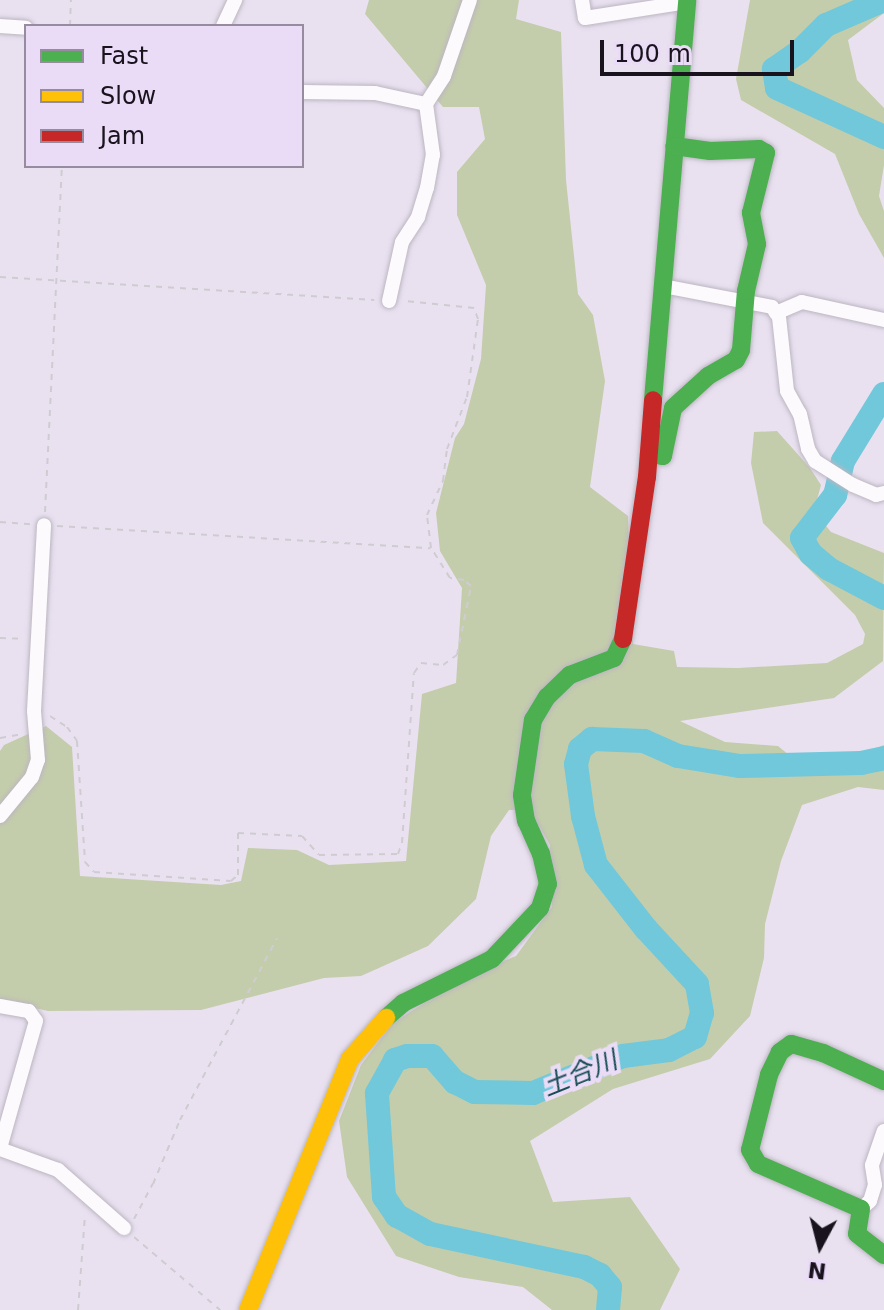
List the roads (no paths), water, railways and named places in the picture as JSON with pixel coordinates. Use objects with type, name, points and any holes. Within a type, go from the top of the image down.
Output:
[{"type":"street","points":[[224,24],[235,0]]},
{"type":"street","points":[[389,301],[402,242],[418,217],[427,188],[433,155],[426,104],[444,76],[470,0]]},
{"type":"street","points":[[248,1310],[350,1059],[371,1031],[403,1003],[492,959],[540,908],[548,884],[541,854],[526,821],[522,795],[533,720],[547,697],[570,675],[614,658],[621,649],[649,454],[687,1],[585,18],[582,0]]},
{"type":"street","points":[[0,26],[24,28]]},
{"type":"street","points":[[304,92],[375,93],[426,104]]},
{"type":"street","points":[[649,454],[663,456],[673,408],[708,376],[736,360],[741,350],[746,291],[757,244],[751,213],[766,153],[759,149],[710,151],[674,146]]},
{"type":"street","points":[[663,286],[772,307],[776,313],[787,391],[800,414],[808,449],[815,461],[853,485],[876,495],[884,493]]},
{"type":"street","points":[[776,313],[802,302],[884,320]]},
{"type":"street","points":[[0,816],[32,777],[38,760],[34,711],[44,525]]},
{"type":"street","points":[[0,1006],[29,1011],[36,1021],[0,1149],[58,1170],[124,1228]]},
{"type":"street","points":[[861,1209],[758,1164],[751,1156],[750,1142],[769,1075],[780,1052],[791,1044],[823,1053],[884,1081]]},
{"type":"street","points":[[884,1131],[872,1165],[875,1185],[870,1201],[861,1209],[857,1234],[884,1255]]},
{"type":"waterway","name":"土合川","points":[[884,0],[826,25],[800,51],[774,69],[777,88],[884,137]]},
{"type":"waterway","name":"土合川","points":[[884,394],[843,461],[835,495],[802,538],[811,554],[829,569],[884,598]]},
{"type":"waterway","name":"土合川","points":[[608,1310],[610,1287],[600,1275],[584,1267],[430,1234],[397,1216],[384,1197],[377,1093],[395,1060],[407,1056],[432,1056],[455,1082],[475,1092],[533,1093],[623,1056],[669,1050],[695,1037],[702,1013],[697,984],[646,929],[596,865],[583,816],[576,764],[580,749],[592,739],[644,741],[678,756],[740,766],[861,763],[884,758]]}]
